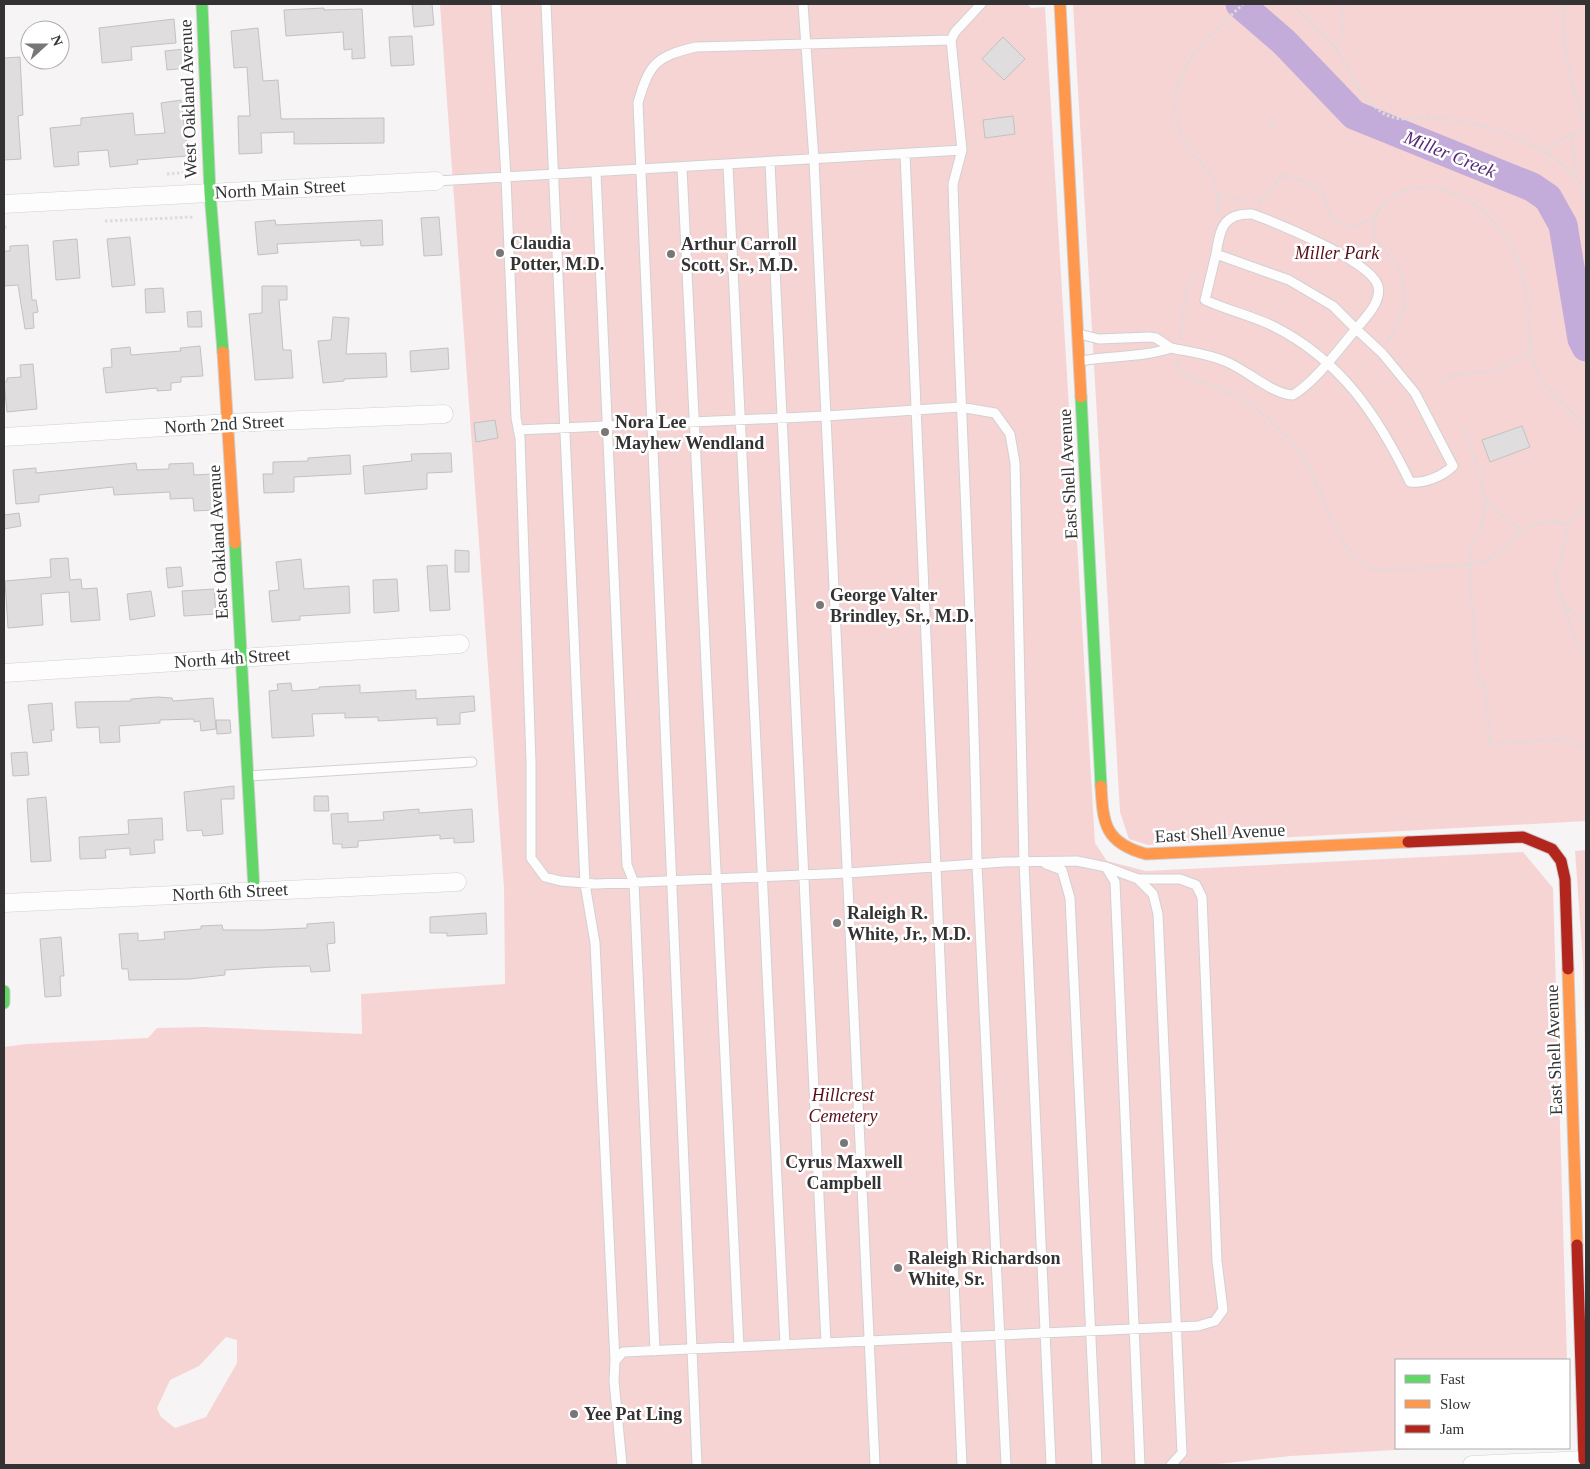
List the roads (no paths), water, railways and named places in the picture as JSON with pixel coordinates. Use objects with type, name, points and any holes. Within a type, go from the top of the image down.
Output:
[{"type":"street","name":"West Oakland Avenue","points":[[202,4],[210,193]]},
{"type":"street","name":"East Shell Avenue","points":[[1060,4],[1079,334],[1103,818],[1110,836],[1126,850],[1146,854],[1524,837],[1540,841],[1556,851],[1564,864],[1585,1460]]},
{"type":"street","name":"North Main Street","points":[[4,204],[436,181]]},
{"type":"street","name":"East Oakland Avenue","points":[[210,193],[229,422],[254,890]]},
{"type":"street","name":"North 2nd Street","points":[[4,437],[229,422],[444,414]]},
{"type":"street","name":"North 4th Street","points":[[4,674],[460,644]]},
{"type":"street","name":"North 6th Street","points":[[4,903],[457,882]]},
{"type":"street","points":[[4,991],[4,1003]]},
{"type":"street","points":[[1472,1465],[1585,1460]]},
{"type":"lane","points":[[496,4],[518,430],[532,762],[531,858],[545,877],[561,882],[585,884],[634,883],[848,873],[977,864],[1076,861],[1106,867],[1138,879],[1180,879],[1196,885],[1202,897],[1216,1252],[1223,1310],[1215,1321],[1198,1326],[623,1352],[615,1361]]},
{"type":"lane","points":[[546,4],[552,175],[585,884],[595,943],[615,1361],[614,1381],[622,1465]]},
{"type":"lane","points":[[803,4],[814,160],[871,1341],[875,1465]]},
{"type":"lane","points":[[981,4],[954,32],[951,40],[962,150],[953,184],[960,407],[976,766],[977,864],[1006,1465]]},
{"type":"lane","points":[[697,1465],[638,103],[647,74],[670,53],[696,47],[951,40]]},
{"type":"lane","points":[[436,181],[770,163],[962,150]]},
{"type":"lane","points":[[905,154],[914,410],[937,867],[962,1465]]},
{"type":"lane","points":[[770,163],[826,1343]]},
{"type":"lane","points":[[728,165],[785,1345]]},
{"type":"lane","points":[[682,168],[739,1347]]},
{"type":"lane","points":[[596,172],[609,426],[627,865],[634,883],[655,1351]]},
{"type":"lane","points":[[1080,361],[1102,357],[1136,356],[1174,349],[1204,354],[1227,362],[1288,395],[1294,395],[1300,391],[1328,361],[1356,329],[1374,305],[1378,296],[1378,286],[1368,273],[1325,246],[1252,214],[1240,214],[1231,217],[1223,225],[1216,254],[1205,300],[1273,326],[1328,361],[1357,393],[1390,442],[1410,482],[1417,483],[1446,473],[1453,466],[1415,393],[1382,354],[1356,329],[1333,306],[1289,280],[1216,254]]},
{"type":"lane","points":[[1079,334],[1100,339],[1156,338],[1174,349]]},
{"type":"lane","points":[[518,430],[826,416],[960,407],[995,413],[1010,434],[1015,463],[1024,862],[1051,1465]]},
{"type":"lane","points":[[248,776],[472,762]]},
{"type":"lane","points":[[1039,862],[1062,870],[1070,898],[1097,1465]]},
{"type":"lane","points":[[1106,867],[1115,882],[1140,1465]]},
{"type":"lane","points":[[1138,879],[1153,894],[1158,914],[1182,1454],[1171,1465]]},
{"type":"waterway","name":"Miller Creek","points":[[1240,4],[1284,42],[1354,115],[1532,187],[1548,198],[1563,225],[1582,339],[1586,347]]},
{"type":"place","name":"Claudia Potter, M.D.","points":[[500,253]]},
{"type":"place","name":"Arthur Carroll Scott, Sr., M.D.","points":[[671,254]]},
{"type":"place","name":"Nora Lee Mayhew Wendland","points":[[605,432]]},
{"type":"place","name":"George Valter Brindley, Sr., M.D.","points":[[820,605]]},
{"type":"place","name":"Raleigh R. White, Jr., M.D.","points":[[837,923]]},
{"type":"place","name":"Cyrus Maxwell Campbell","points":[[844,1143]]},
{"type":"place","name":"Raleigh Richardson White, Sr.","points":[[898,1268]]},
{"type":"place","name":"Yee Pat Ling","points":[[574,1414]]},
{"type":"park label","name":"Miller Park","points":[[1337,253]]},
{"type":"park label","name":"Hillcrest Cemetery","points":[[843,1105]]}]
